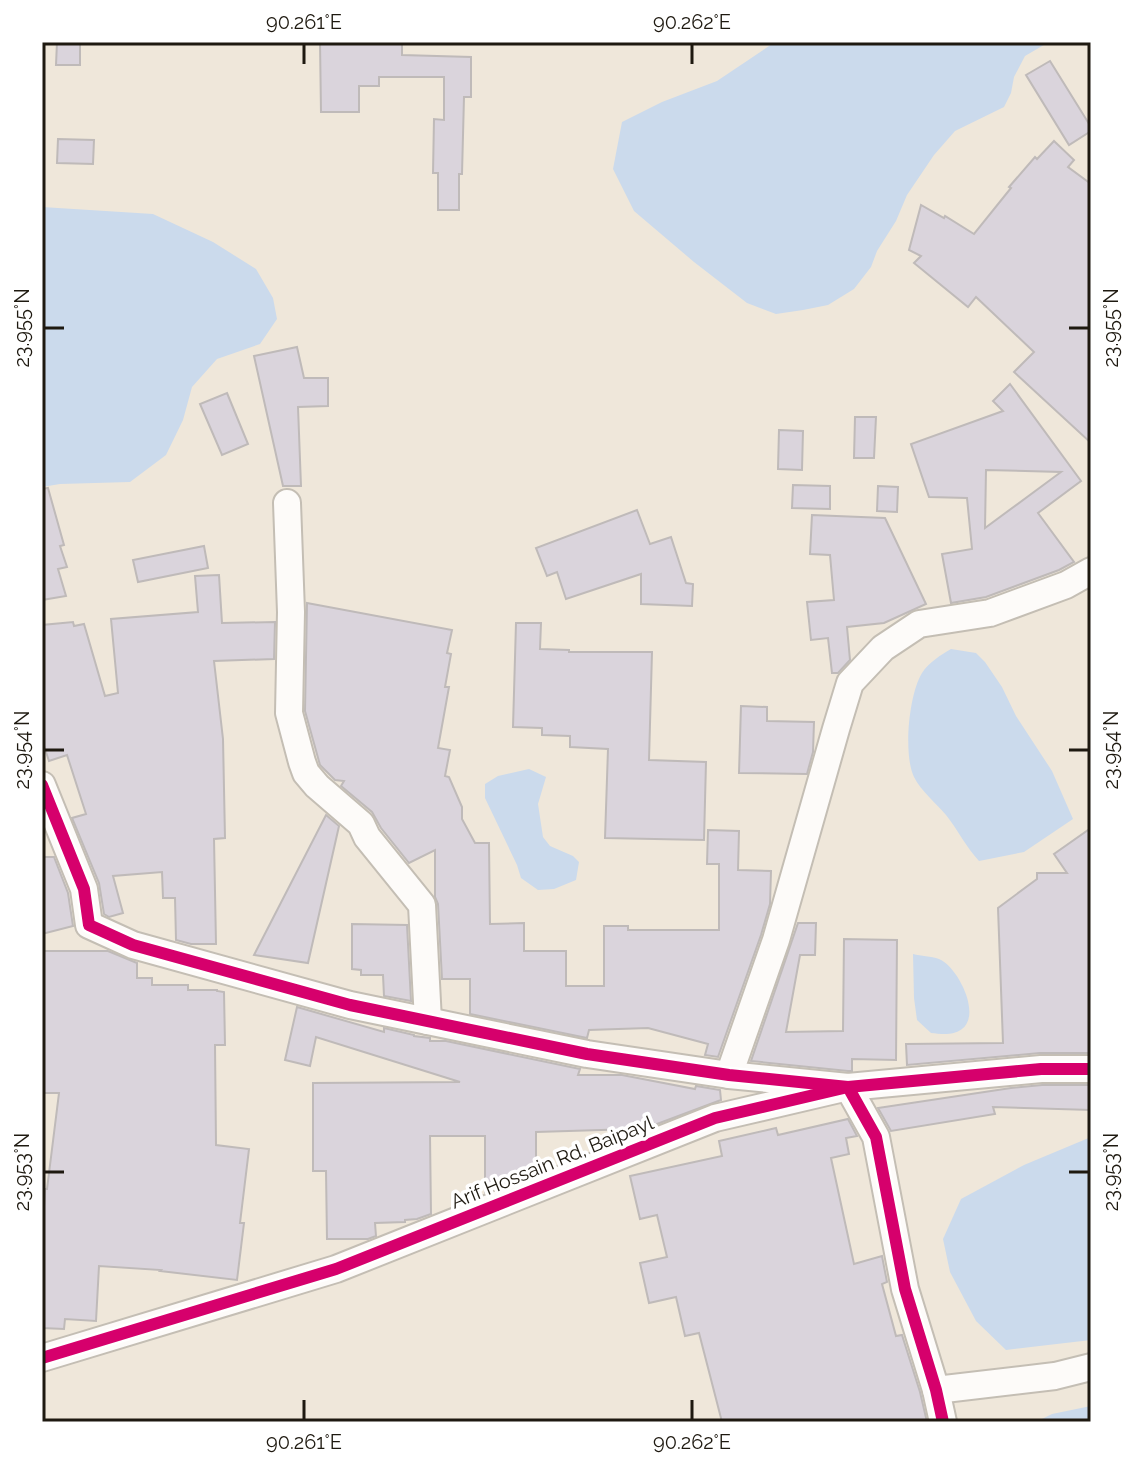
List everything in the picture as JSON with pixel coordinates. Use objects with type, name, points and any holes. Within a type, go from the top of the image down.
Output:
[{"type":"street","points":[[287,503],[291,612],[289,713],[302,762],[306,773],[317,786],[361,824],[367,837],[422,905],[428,1021]]},
{"type":"street","points":[[729,1075],[776,940],[850,683],[883,648],[919,624],[990,613],[1066,585],[1091,571]]},
{"type":"street","points":[[42,785],[84,889],[89,925],[133,945],[350,1005],[587,1054],[729,1075],[848,1087],[876,1137],[905,1289],[943,1422]]},
{"type":"street","name":"Arif Hossain Rd, Baipayl","points":[[42,1358],[336,1269],[715,1118],[848,1087],[1041,1069],[1091,1069]]},
{"type":"street","points":[[936,1390],[1055,1376],[1091,1367]]},
{"type":"water","points":[[775,42],[1049,42],[1025,56],[1004,107],[955,131],[934,155],[907,195],[871,267],[854,289],[828,305],[776,314],[747,303],[634,211],[613,169],[622,122],[662,102],[717,81]]},
{"type":"water","points":[[42,207],[153,214],[213,242],[256,269],[273,298],[277,319],[260,344],[217,359],[192,387],[183,420],[166,455],[130,482],[42,487]]},
{"type":"water","points":[[951,649],[976,653],[985,662],[1052,771],[1073,819],[1024,852],[979,861],[914,777],[908,740],[917,683],[935,659]]},
{"type":"water","points":[[529,769],[546,777],[538,804],[543,837],[550,846],[579,862],[576,880],[554,889],[538,890],[521,878],[485,798],[485,784],[498,776]]},
{"type":"water","points":[[913,954],[939,959],[959,980],[965,991],[969,1013],[962,1029],[947,1034],[931,1033],[917,1020]]},
{"type":"water","points":[[1091,1137],[1091,1340],[1006,1350],[976,1321],[950,1272],[943,1239],[961,1199],[1024,1165]]},
{"type":"water","points":[[1091,1406],[1091,1422],[1036,1422],[1052,1414]]},
{"type":"building","points":[[57,42],[80,42],[80,65],[56,65]]},
{"type":"building","points":[[320,42],[402,42],[402,55],[471,57],[471,97],[464,97],[459,210],[438,210],[438,173],[433,173],[434,119],[444,120],[444,77],[379,77],[379,86],[359,86],[359,112],[321,112]]},
{"type":"building","points":[[1050,61],[1091,127],[1091,131],[1069,145],[1026,75]]},
{"type":"building","points":[[58,139],[94,140],[93,164],[57,163]]},
{"type":"building","points":[[1054,141],[1074,160],[1068,167],[1091,184],[1091,443],[1014,372],[1034,352],[976,297],[968,307],[914,263],[921,256],[909,250],[921,205],[974,234],[1009,187]]},
{"type":"building","points":[[297,347],[304,378],[328,378],[328,406],[298,407],[301,486],[283,486],[254,356]]},
{"type":"building","points":[[1010,384],[1081,481],[1038,513],[1074,562],[986,597],[951,603],[942,554],[972,549],[967,498],[929,497],[911,444],[1003,411],[993,401]],"holes":[[[986,470],[1061,472],[985,528]]]},
{"type":"building","points":[[227,393],[248,444],[222,455],[200,404]]},
{"type":"building","points":[[855,417],[876,417],[874,458],[854,458]]},
{"type":"building","points":[[779,430],[803,431],[802,470],[778,469]]},
{"type":"building","points":[[793,485],[830,486],[830,509],[792,508]]},
{"type":"building","points":[[878,486],[898,487],[897,512],[877,511]]},
{"type":"building","points":[[48,488],[64,545],[60,546],[67,567],[58,569],[66,596],[42,600],[42,489]]},
{"type":"building","points":[[637,510],[650,544],[671,537],[686,583],[693,584],[692,606],[641,604],[641,574],[566,599],[557,572],[547,576],[536,548]]},
{"type":"building","points":[[812,515],[885,518],[926,604],[884,623],[847,627],[850,660],[838,673],[832,673],[828,638],[811,640],[807,602],[834,600],[830,555],[810,554]]},
{"type":"building","points":[[204,546],[208,568],[138,582],[133,560]]},
{"type":"building","points":[[219,575],[222,623],[275,622],[274,659],[214,661],[223,739],[225,838],[214,839],[216,944],[191,944],[176,940],[175,898],[163,898],[162,872],[113,876],[123,913],[109,917],[104,914],[99,883],[72,818],[86,814],[67,755],[49,761],[42,740],[42,625],[84,624],[105,696],[118,693],[111,619],[198,612],[195,576]]},
{"type":"building","points":[[307,603],[452,630],[445,687],[449,687],[438,748],[450,750],[445,776],[449,777],[462,807],[462,819],[475,843],[489,843],[490,924],[524,923],[524,951],[566,951],[566,986],[604,986],[604,926],[628,926],[628,930],[719,930],[719,864],[707,864],[708,830],[739,831],[738,870],[771,871],[770,904],[718,1057],[705,1055],[708,1044],[648,1028],[589,1030],[587,1038],[470,1014],[470,979],[442,979],[435,897],[435,850],[409,863],[372,812],[341,786],[344,781],[335,780],[320,765],[305,711]]},
{"type":"building","points":[[516,623],[541,623],[540,649],[652,652],[649,760],[706,762],[704,840],[605,838],[608,749],[570,747],[570,736],[542,735],[542,728],[513,727]]},
{"type":"building","points":[[741,706],[767,707],[767,721],[814,722],[813,752],[807,774],[739,773]]},
{"type":"building","points":[[326,815],[339,826],[308,963],[254,955]]},
{"type":"building","points":[[1091,828],[1091,1053],[1040,1053],[907,1065],[906,1044],[1003,1043],[998,908],[1037,879],[1037,873],[1067,873],[1054,854]]},
{"type":"building","points":[[42,857],[54,857],[68,893],[73,926],[42,934]]},
{"type":"building","points":[[798,923],[816,923],[815,955],[800,955],[786,1032],[843,1031],[844,939],[897,940],[896,1060],[852,1059],[852,1071],[751,1061]]},
{"type":"building","points":[[352,924],[407,925],[411,1001],[384,996],[383,975],[361,975],[361,970],[352,969]]},
{"type":"building","points":[[42,951],[108,951],[137,963],[137,978],[152,978],[152,985],[188,985],[188,990],[224,992],[225,1045],[215,1045],[216,1145],[249,1149],[237,1280],[99,1266],[96,1321],[65,1319],[64,1329],[42,1328],[45,1189],[59,1093],[42,1093]]},
{"type":"building","points":[[297,1007],[384,1032],[384,1028],[430,1038],[430,1041],[446,1041],[580,1069],[578,1075],[622,1075],[695,1089],[696,1086],[720,1090],[721,1100],[657,1124],[634,1129],[536,1132],[536,1172],[485,1192],[485,1136],[430,1136],[431,1214],[405,1222],[375,1223],[376,1236],[368,1239],[327,1239],[326,1171],[313,1171],[313,1083],[460,1082],[316,1037],[310,1066],[285,1060]]},
{"type":"building","points":[[1091,1085],[1091,1110],[993,1107],[995,1114],[891,1131],[878,1108],[1011,1088]]},
{"type":"building","points":[[848,1119],[857,1136],[846,1138],[849,1154],[831,1158],[854,1264],[882,1256],[887,1282],[882,1284],[896,1336],[902,1335],[927,1422],[722,1422],[699,1333],[685,1336],[676,1297],[649,1303],[640,1263],[667,1257],[657,1215],[640,1219],[630,1176],[722,1156],[719,1141],[776,1128],[778,1135]]},
{"type":"cycle path","points":[[42,785],[84,889],[89,925],[133,945],[350,1005],[587,1054],[729,1075],[848,1087],[876,1137],[905,1289],[943,1422]]},
{"type":"cycle path","points":[[42,1358],[336,1269],[715,1118],[848,1087],[1041,1069],[1091,1069]]}]
